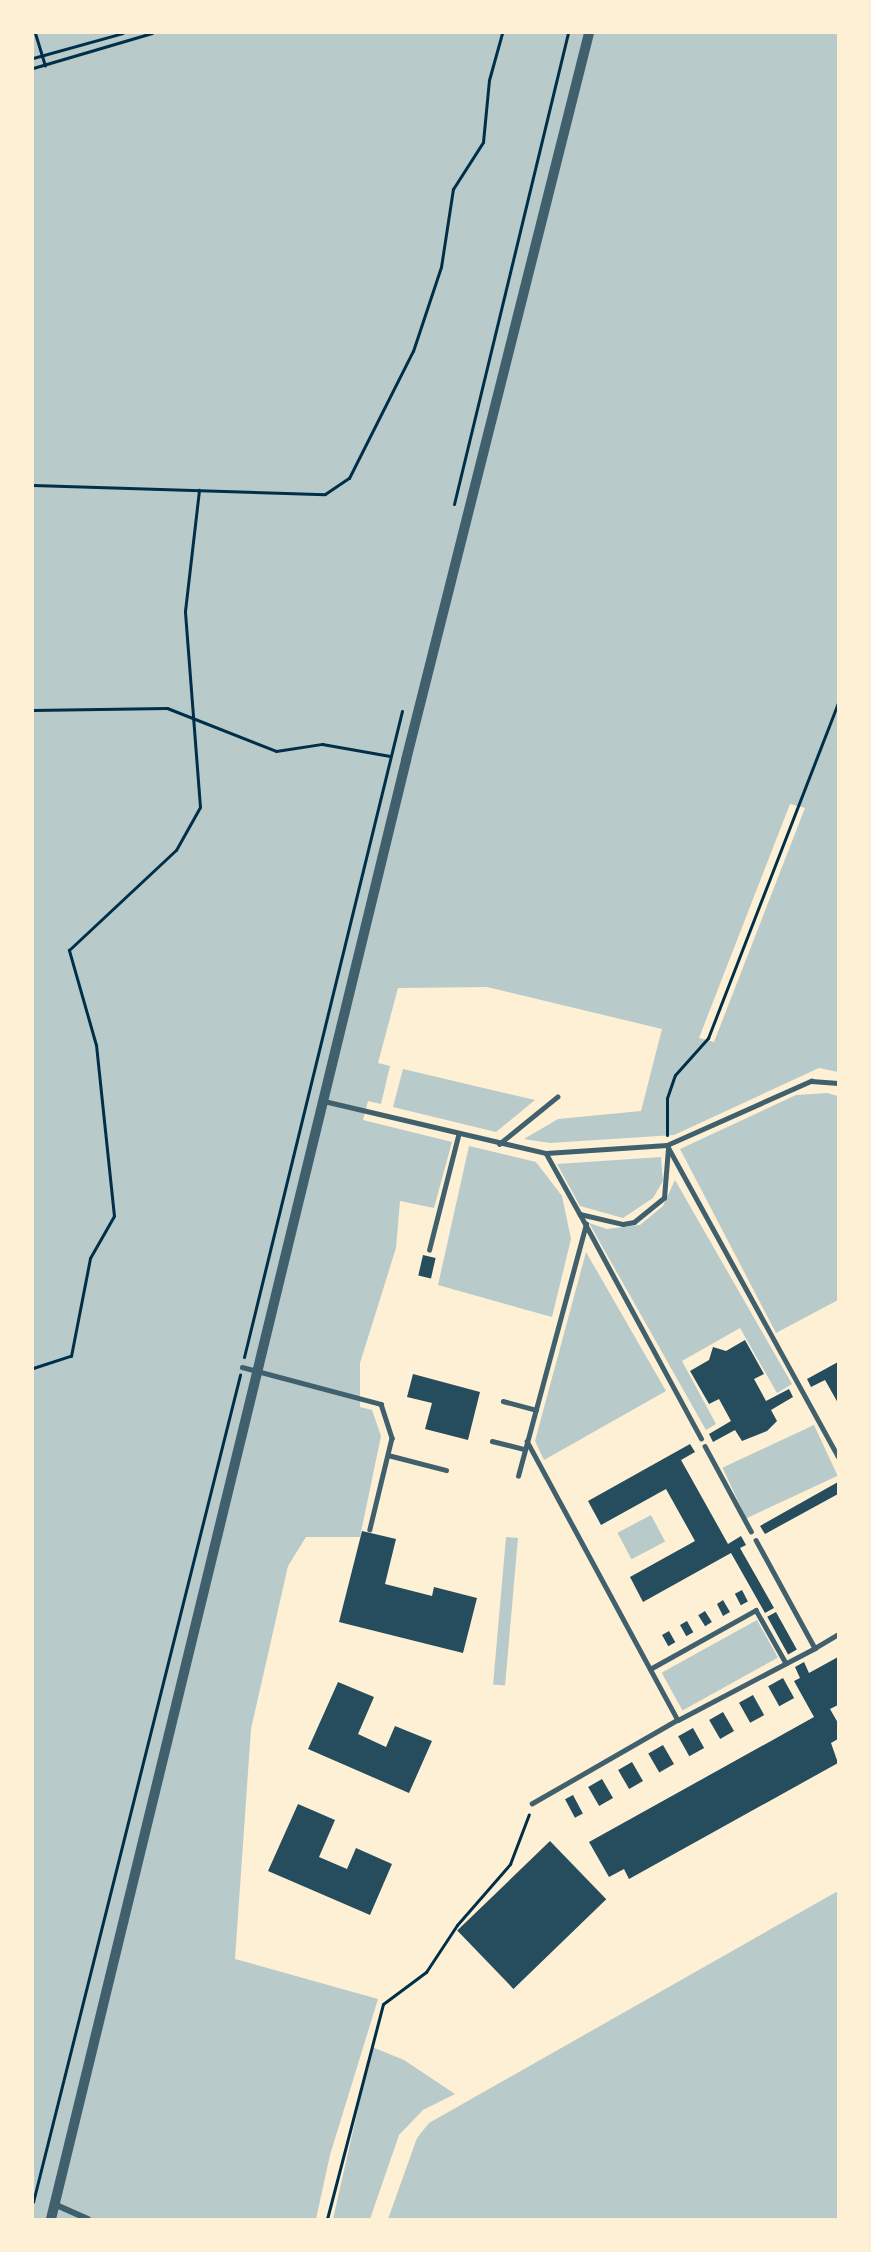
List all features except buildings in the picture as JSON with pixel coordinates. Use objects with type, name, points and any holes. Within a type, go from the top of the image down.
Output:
[{"type":"street","points":[[51,2219],[406,760],[590,33]]},
{"type":"street","points":[[54,2204],[88,2219]]},
{"type":"lane","points":[[324,1101],[458,1136],[546,1153],[667,1145],[811,1081],[838,1083]]},
{"type":"lane","points":[[499,1144],[557,1096]]},
{"type":"lane","points":[[429,1250],[458,1136]]},
{"type":"lane","points":[[580,1214],[622,1224],[646,1214],[664,1198],[667,1145]]},
{"type":"lane","points":[[667,1145],[838,1456]]},
{"type":"lane","points":[[546,1153],[701,1438]]},
{"type":"lane","points":[[518,1476],[586,1224]]},
{"type":"lane","points":[[242,1367],[381,1404],[392,1438],[370,1529]]},
{"type":"lane","points":[[503,1401],[536,1410]]},
{"type":"lane","points":[[492,1441],[525,1449]]},
{"type":"lane","points":[[528,1441],[678,1720]]},
{"type":"lane","points":[[705,1446],[751,1531]]},
{"type":"lane","points":[[388,1455],[446,1470]]},
{"type":"lane","points":[[756,1539],[814,1647]]},
{"type":"lane","points":[[650,1669],[756,1610],[786,1663]]},
{"type":"lane","points":[[532,1804],[678,1720],[838,1635]]},
{"type":"path","points":[[35,33],[45,65]]},
{"type":"path","points":[[33,58],[123,33]]},
{"type":"path","points":[[33,68],[152,33]]},
{"type":"path","points":[[33,485],[325,494],[349,478],[414,351],[441,267],[453,189],[483,142],[489,80],[502,33]]},
{"type":"path","points":[[453,507],[568,33]]},
{"type":"path","points":[[33,1368],[71,1356],[90,1258],[114,1216],[96,1045],[69,950],[176,850],[200,807],[190,717],[185,611],[199,490]]},
{"type":"path","points":[[33,2201],[242,1367],[405,701]]},
{"type":"path","points":[[667,1145],[667,1098],[675,1076],[708,1038],[838,704]]},
{"type":"path","points":[[33,710],[167,708],[276,751],[322,744],[406,760]]},
{"type":"path","points":[[327,2219],[383,2004],[426,1972],[457,1925],[510,1864],[532,1804]]},
{"type":"shaded area","points":[[33,33],[838,33],[838,1072],[819,1068],[674,1135],[550,1143],[524,1139],[558,1119],[641,1111],[662,1029],[487,987],[398,988],[378,1063],[390,1066],[381,1104],[368,1101],[363,1120],[452,1142],[434,1208],[400,1201],[396,1248],[360,1363],[360,1407],[372,1410],[381,1436],[360,1537],[306,1537],[288,1566],[251,1729],[235,1959],[378,1999],[330,2155],[316,2219],[33,2219]],"holes":[[[790,804],[805,808],[714,1042],[699,1038]]]},
{"type":"shaded area","points":[[403,1069],[535,1100],[496,1132],[393,1107]]},
{"type":"shaded area","points":[[827,1093],[838,1096],[838,1300],[776,1333],[680,1149],[796,1095]]},
{"type":"shaded area","points":[[469,1146],[536,1162],[562,1196],[571,1239],[552,1317],[438,1285]]},
{"type":"shaded area","points":[[661,1157],[663,1181],[653,1198],[623,1218],[580,1206],[557,1164]]},
{"type":"shaded area","points":[[675,1180],[792,1384],[777,1393],[740,1328],[682,1361],[716,1424],[706,1430],[589,1223],[607,1229],[640,1225],[663,1206]]},
{"type":"shaded area","points":[[586,1252],[666,1391],[544,1460],[535,1441]]},
{"type":"shaded area","points":[[814,1425],[838,1476],[746,1518],[722,1468]]},
{"type":"shaded area","points":[[651,1515],[665,1541],[632,1559],[617,1533]]},
{"type":"shaded area","points":[[506,1537],[518,1538],[505,1685],[493,1684]]},
{"type":"shaded area","points":[[757,1620],[778,1658],[683,1710],[662,1673]]},
{"type":"shaded area","points":[[838,1891],[838,2219],[388,2219],[417,2138],[429,2123]]},
{"type":"shaded area","points":[[372,2047],[404,2060],[455,2094],[423,2110],[399,2135],[370,2219],[333,2219]]}]
